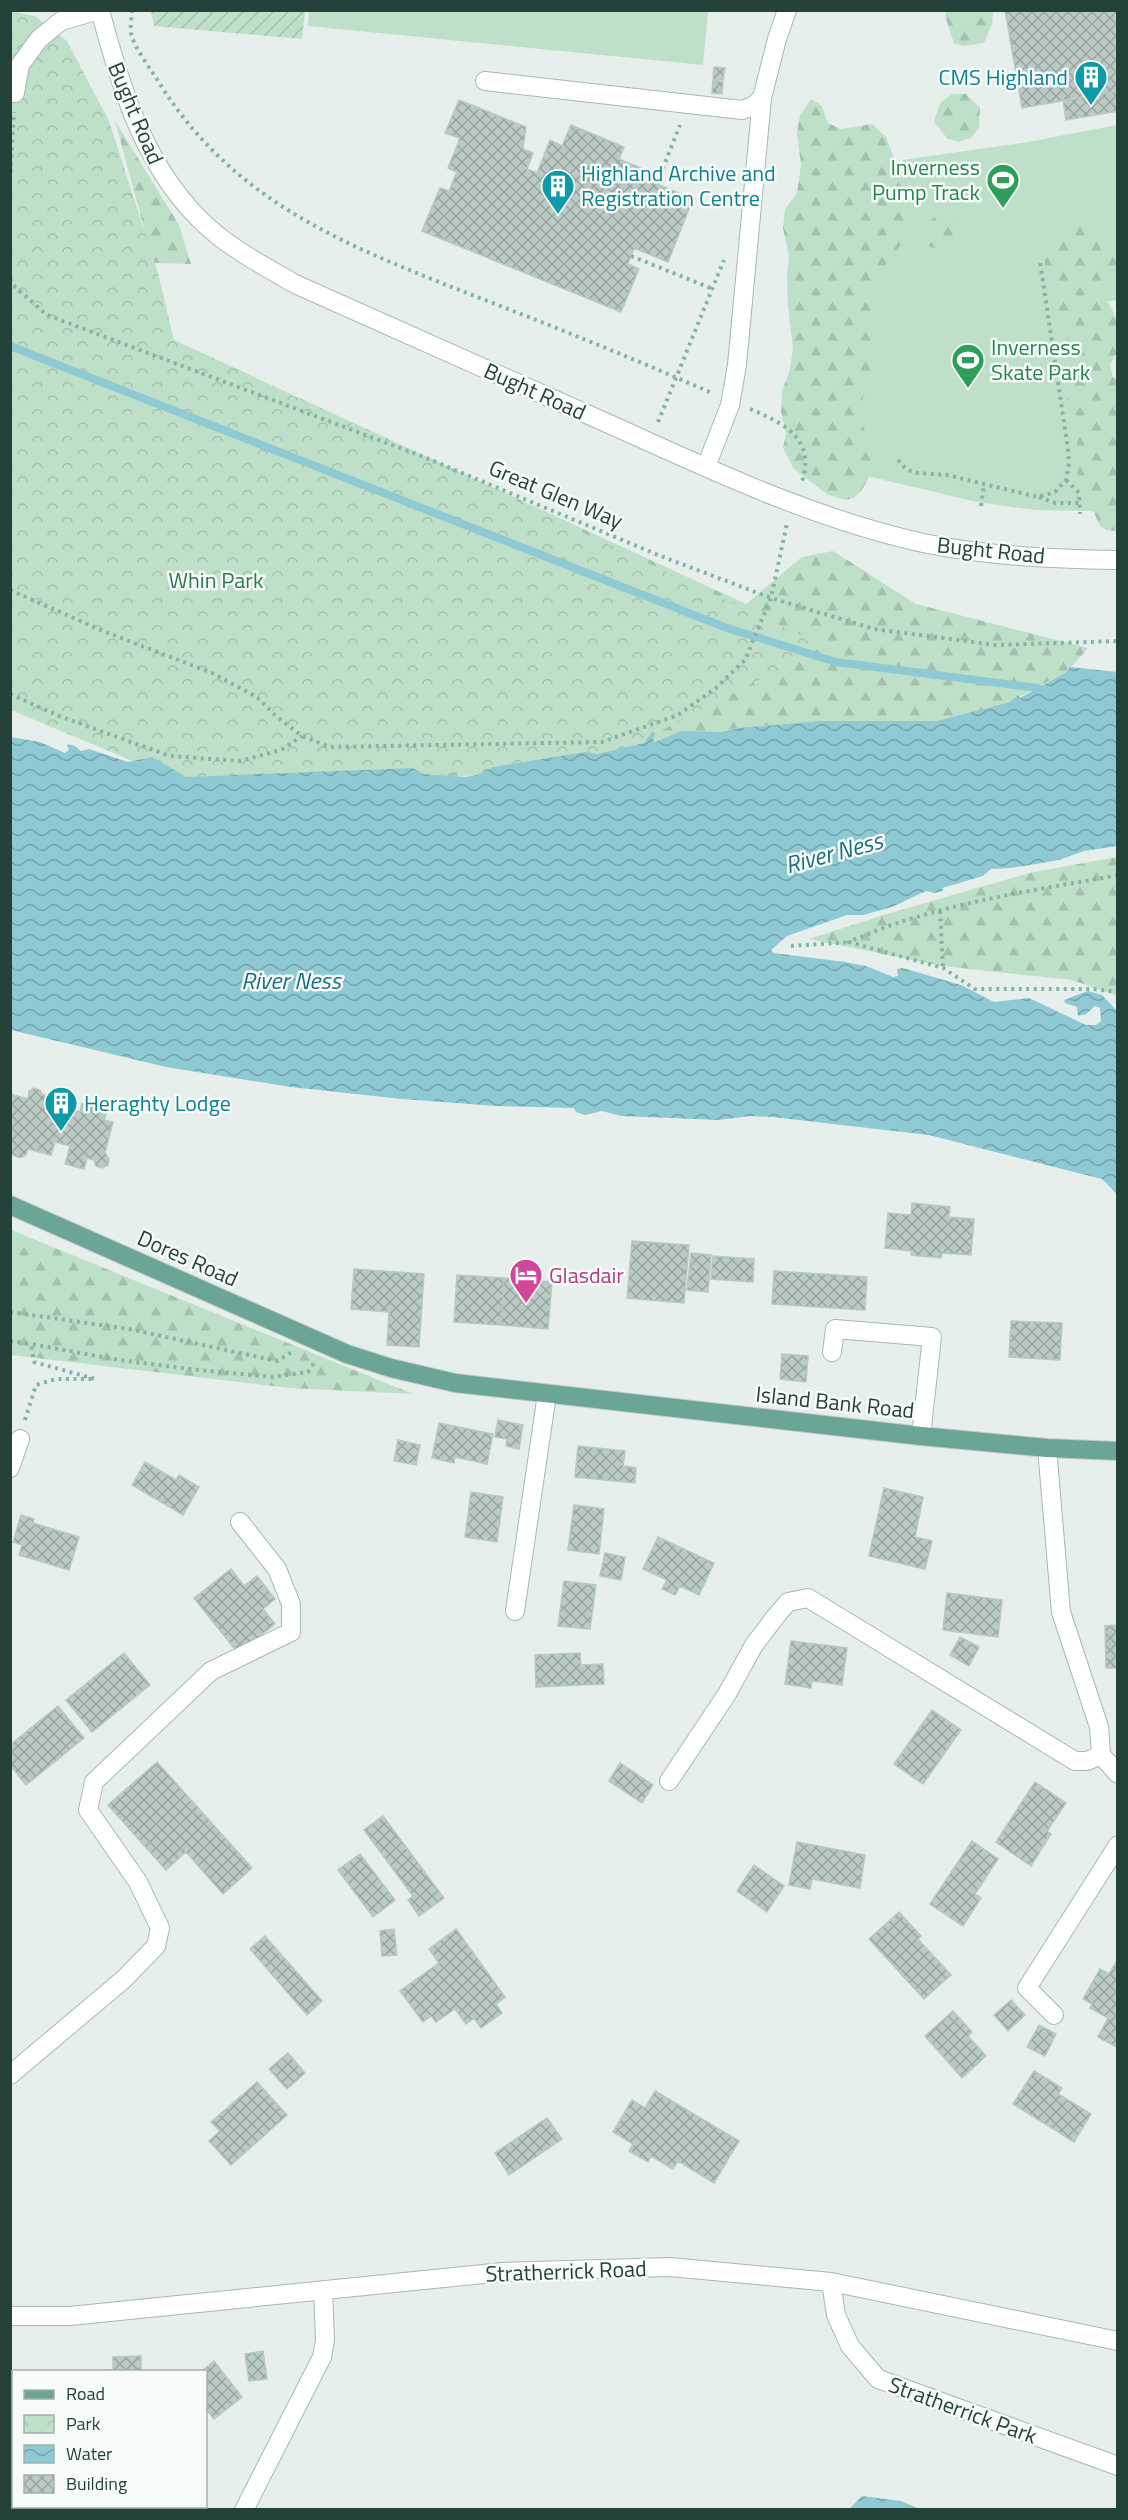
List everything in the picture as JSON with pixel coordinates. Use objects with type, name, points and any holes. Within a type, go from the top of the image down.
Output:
[{"type":"main road","name":"Dores Road","points":[[10,1205],[347,1354]]},
{"type":"main road","name":"Island Bank Road","points":[[347,1354],[391,1368],[455,1383],[921,1436],[1047,1448],[1118,1451]]},
{"type":"street","points":[[13,92],[20,65],[39,39],[61,21],[99,10]]},
{"type":"street","name":"Bught Road","points":[[99,10],[125,97],[173,192],[210,229],[245,255],[295,284],[706,467],[837,521],[925,543],[1000,554],[1118,560]]},
{"type":"street","points":[[706,467],[730,405],[737,365],[762,98],[787,10]]},
{"type":"street","points":[[485,81],[742,110],[753,106],[762,98]]},
{"type":"street","points":[[832,1352],[835,1329],[932,1337],[921,1436]]},
{"type":"street","points":[[515,1611],[547,1394]]},
{"type":"street","points":[[10,1468],[20,1439]]},
{"type":"street","points":[[1047,1448],[1061,1612],[1099,1727],[1101,1755],[1118,1774]]},
{"type":"street","points":[[10,2075],[124,1979],[156,1946],[160,1928],[138,1882],[88,1810],[94,1782],[211,1671],[291,1632],[291,1604],[276,1569],[240,1522]]},
{"type":"street","points":[[669,1781],[727,1694],[754,1645],[788,1602],[808,1598],[1075,1761],[1087,1761],[1101,1755]]},
{"type":"street","points":[[1054,2015],[1027,1988],[1118,1845]]},
{"type":"street","name":"Stratherrick Road","points":[[10,2316],[70,2316],[503,2272],[670,2267],[831,2282],[1118,2341]]},
{"type":"street","name":"Stratherrick Park","points":[[831,2282],[836,2315],[850,2346],[878,2379],[1118,2466]]},
{"type":"street","points":[[244,2510],[322,2357],[325,2340],[323,2290]]},
{"type":"path","points":[[132,10],[131,33],[167,96],[197,134],[259,192],[301,220],[336,239],[717,394]]},
{"type":"path","points":[[10,180],[13,92]]},
{"type":"path","points":[[657,183],[688,104]]},
{"type":"path","points":[[650,442],[728,250]]},
{"type":"path","points":[[631,256],[713,289]]},
{"type":"path","points":[[1038,497],[1055,492],[1066,480],[1070,463],[1040,262]]},
{"type":"path","name":"Great Glen Way","points":[[10,279],[15,287],[47,315],[424,457],[658,555],[771,598],[874,629],[985,643],[1118,641]]},
{"type":"path","points":[[10,590],[103,631],[212,673],[257,697],[277,717],[302,736],[330,747],[602,742],[678,715],[716,688],[745,660],[771,598],[785,529],[806,469],[806,456],[790,430],[777,421],[747,408]]},
{"type":"path","points":[[897,460],[906,469],[917,473],[947,475],[1055,503],[1080,503]]},
{"type":"path","points":[[1066,480],[1079,493],[1080,514]]},
{"type":"path","points":[[981,506],[984,484]]},
{"type":"path","points":[[10,694],[59,716],[170,756],[240,760],[281,750],[302,736]]},
{"type":"path","points":[[849,942],[869,932],[959,905],[1118,875]]},
{"type":"path","points":[[940,911],[943,968]]},
{"type":"path","points":[[791,946],[849,942],[943,968],[975,989],[1092,989],[1118,992]]},
{"type":"path","points":[[10,1312],[129,1329],[277,1361],[323,1342]]},
{"type":"path","points":[[10,1341],[119,1360],[273,1377],[308,1372],[323,1342]]},
{"type":"path","points":[[20,1439],[36,1385],[56,1379],[95,1379],[34,1362],[31,1344]]},
{"type":"green space","points":[[151,10],[305,11],[302,39],[154,26]]},
{"type":"green space","points":[[708,10],[703,65],[308,26],[309,11]]},
{"type":"green space","name":"Whin Park","points":[[10,11],[35,16],[67,41],[109,121],[158,273],[174,340],[824,646],[616,754],[282,792],[173,778],[11,710]]},
{"type":"green space","points":[[947,11],[993,11],[992,24],[984,43],[963,46],[954,43],[945,16]]},
{"type":"green space","points":[[952,94],[966,94],[980,108],[979,128],[971,138],[958,142],[947,138],[934,122],[940,103]]},
{"type":"green space","points":[[811,99],[822,106],[828,123],[841,129],[872,124],[886,137],[907,192],[910,217],[907,237],[880,272],[876,289],[877,315],[871,331],[871,366],[861,405],[861,422],[876,454],[877,464],[861,491],[854,498],[845,500],[828,495],[794,469],[783,448],[786,434],[781,411],[782,391],[789,373],[793,349],[788,306],[789,256],[783,228],[785,209],[797,193],[801,165],[797,133],[800,115]]},
{"type":"green space","name":"Whin Park","points":[[115,121],[179,225],[191,264],[155,263],[114,290],[174,340],[746,604],[802,557],[833,551],[916,604],[1088,648],[1068,671],[1010,702],[938,721],[818,721],[738,728],[616,754],[477,775],[282,792],[10,207],[87,253],[144,228]]},
{"type":"green space","name":"Inverness Skate Park","points":[[1117,125],[1117,300],[1070,307],[1095,511],[1035,510],[977,502],[846,471],[874,260],[902,160],[1028,142]]},
{"type":"green space","points":[[947,215],[958,217],[967,237],[950,248],[930,247],[921,234],[933,218]]},
{"type":"green space","points":[[1082,225],[1099,238],[1101,252],[1117,259],[1117,286],[1104,286],[1104,295],[1117,319],[1117,352],[1110,365],[1113,377],[1118,381],[1117,531],[1106,530],[1100,526],[1078,478],[1076,455],[1078,435],[1071,430],[1066,404],[1069,389],[1065,377],[1069,353],[1065,324],[1059,322],[1051,311],[1060,290],[1045,264],[1043,242],[1066,227]]},
{"type":"green space","points":[[1117,857],[1117,996],[1072,980],[942,966],[809,939],[1029,873]]},
{"type":"green space","points":[[11,1230],[413,1394],[289,1388],[11,1355]]},
{"type":"water","name":"River Ness","points":[[1070,667],[1117,672],[1117,846],[1084,851],[1059,860],[991,869],[983,876],[942,888],[943,891],[935,893],[926,891],[892,907],[863,915],[847,915],[787,936],[771,950],[774,953],[866,966],[893,977],[898,976],[897,969],[903,968],[961,985],[994,1002],[1029,998],[1086,1025],[1096,1025],[1101,1021],[1100,1008],[1095,1006],[1086,1014],[1078,1016],[1077,1007],[1065,1003],[1064,1000],[1088,991],[1102,995],[1117,1011],[1117,1194],[1102,1179],[929,1135],[772,1117],[750,1116],[719,1120],[621,1116],[602,1111],[585,1115],[576,1112],[574,1108],[496,1106],[291,1087],[166,1067],[11,1030],[11,737],[40,742],[65,753],[69,750],[67,745],[71,745],[81,751],[89,749],[128,762],[152,757],[186,777],[413,768],[422,774],[465,777],[477,775],[493,767],[585,752],[597,754],[644,743],[652,732],[655,733],[653,740],[655,742],[682,731],[721,732],[738,728],[818,721],[937,721],[1010,702],[1018,695],[1020,698],[1068,671]]},
{"type":"water","points":[[862,2496],[901,2501],[920,2509],[849,2509]]},
{"type":"building","points":[[1005,10],[1118,10],[1118,91],[1022,108]]},
{"type":"building","points":[[714,67],[725,68],[723,80],[713,79]]},
{"type":"building","points":[[713,80],[723,82],[722,94],[712,93]]},
{"type":"building","name":"CMS Highland","points":[[1118,91],[1118,111],[1066,120],[1063,100]]},
{"type":"building","name":"Highland Archive and Registration Centre","points":[[459,100],[526,127],[523,149],[533,153],[527,169],[537,173],[550,140],[562,146],[571,125],[624,147],[619,159],[648,171],[645,179],[693,199],[668,262],[634,248],[628,264],[639,269],[621,312],[422,231],[440,188],[449,191],[457,172],[448,168],[460,138],[445,133]]},
{"type":"building","name":"Heraghty Lodge","points":[[34,1088],[40,1090],[42,1094],[62,1100],[61,1106],[80,1112],[82,1103],[107,1110],[104,1120],[113,1122],[105,1153],[109,1159],[108,1165],[102,1168],[96,1166],[94,1160],[87,1158],[84,1169],[65,1164],[70,1146],[55,1142],[51,1155],[28,1149],[26,1155],[20,1158],[13,1155],[10,1151],[10,1094],[28,1099],[29,1091]]},
{"type":"building","points":[[912,1203],[950,1207],[949,1217],[974,1219],[971,1255],[942,1253],[941,1258],[911,1255],[912,1251],[885,1248],[888,1213],[911,1215]]},
{"type":"building","points":[[632,1241],[689,1245],[684,1303],[627,1298]]},
{"type":"building","points":[[691,1253],[711,1255],[708,1292],[687,1290]]},
{"type":"building","points":[[713,1256],[754,1259],[753,1282],[711,1279]]},
{"type":"building","points":[[354,1269],[424,1274],[419,1347],[387,1345],[389,1312],[351,1309]]},
{"type":"building","points":[[774,1271],[867,1277],[865,1310],[772,1304]]},
{"type":"building","points":[[457,1275],[504,1278],[501,1325],[454,1322]]},
{"type":"building","name":"Glasdair","points":[[504,1278],[552,1282],[548,1329],[501,1325]]},
{"type":"building","points":[[1011,1321],[1062,1323],[1060,1360],[1009,1357]]},
{"type":"building","points":[[782,1354],[808,1356],[806,1382],[780,1379]]},
{"type":"building","points":[[498,1420],[523,1425],[519,1449],[506,1446],[507,1439],[495,1437]]},
{"type":"building","points":[[439,1423],[493,1434],[487,1464],[455,1457],[454,1463],[432,1458]]},
{"type":"building","points":[[398,1440],[420,1445],[416,1465],[394,1461]]},
{"type":"building","points":[[578,1446],[625,1451],[623,1466],[636,1468],[635,1483],[575,1477]]},
{"type":"building","points":[[145,1462],[176,1480],[179,1475],[199,1487],[183,1515],[132,1485]]},
{"type":"building","points":[[884,1488],[923,1497],[915,1537],[932,1541],[925,1569],[869,1556]]},
{"type":"building","points":[[471,1492],[503,1497],[497,1542],[465,1537]]},
{"type":"building","points":[[574,1505],[604,1509],[599,1554],[568,1550]]},
{"type":"building","points":[[21,1515],[34,1519],[33,1523],[79,1537],[69,1570],[19,1555],[22,1545],[13,1542]]},
{"type":"building","points":[[658,1537],[714,1563],[699,1595],[680,1586],[675,1595],[662,1589],[667,1580],[643,1569]]},
{"type":"building","points":[[605,1553],[625,1557],[621,1580],[600,1576]]},
{"type":"building","points":[[231,1569],[244,1586],[257,1576],[275,1599],[263,1609],[275,1624],[238,1653],[194,1598]]},
{"type":"building","points":[[564,1581],[596,1585],[590,1629],[558,1626]]},
{"type":"building","points":[[947,1593],[1002,1600],[998,1637],[943,1630]]},
{"type":"building","points":[[1118,1625],[1118,1668],[1106,1668],[1105,1626]]},
{"type":"building","points":[[960,1637],[979,1647],[969,1666],[950,1655]]},
{"type":"building","points":[[791,1641],[847,1648],[842,1685],[812,1681],[811,1688],[785,1684]]},
{"type":"building","points":[[124,1653],[150,1685],[92,1732],[66,1700]]},
{"type":"building","points":[[580,1653],[581,1665],[603,1664],[604,1684],[536,1687],[535,1655]]},
{"type":"building","points":[[58,1706],[84,1738],[26,1785],[10,1765],[10,1745]]},
{"type":"building","points":[[932,1710],[961,1730],[923,1784],[894,1764]]},
{"type":"building","points":[[157,1762],[252,1868],[223,1894],[186,1852],[166,1870],[108,1805]]},
{"type":"building","points":[[620,1763],[653,1785],[642,1803],[609,1781]]},
{"type":"building","points":[[1035,1782],[1066,1803],[1047,1831],[1051,1834],[1031,1866],[996,1842]]},
{"type":"building","points":[[383,1816],[444,1898],[419,1916],[408,1900],[413,1896],[364,1830]]},
{"type":"building","points":[[972,1841],[998,1859],[975,1894],[981,1898],[963,1926],[930,1904]]},
{"type":"building","points":[[797,1842],[865,1855],[860,1888],[812,1879],[810,1889],[789,1885]]},
{"type":"building","points":[[360,1854],[395,1900],[373,1917],[338,1870]]},
{"type":"building","points":[[754,1865],[784,1886],[767,1912],[737,1891]]},
{"type":"building","points":[[899,1912],[921,1936],[918,1939],[951,1975],[924,1999],[869,1939]]},
{"type":"building","points":[[394,1929],[397,1955],[382,1956],[380,1931]]},
{"type":"building","points":[[456,1929],[505,1997],[496,2004],[502,2013],[481,2028],[474,2018],[466,2024],[455,2009],[436,2022],[431,2016],[423,2022],[400,1991],[439,1963],[429,1949]]},
{"type":"building","points":[[265,1936],[322,2001],[307,2015],[250,1949]]},
{"type":"building","points":[[1117,1960],[1118,2048],[1098,2037],[1108,2018],[1090,2008],[1092,2004],[1083,1999],[1100,1969],[1109,1974]]},
{"type":"building","points":[[1011,2000],[1025,2015],[1008,2031],[994,2015]]},
{"type":"building","points":[[953,2011],[972,2032],[968,2036],[986,2056],[962,2078],[925,2036]]},
{"type":"building","points":[[1039,2025],[1056,2034],[1045,2056],[1027,2047]]},
{"type":"building","points":[[288,2053],[305,2073],[287,2089],[269,2069]]},
{"type":"building","points":[[1034,2071],[1062,2088],[1058,2094],[1091,2114],[1074,2142],[1013,2104]]},
{"type":"building","points":[[257,2082],[287,2115],[231,2165],[209,2141],[220,2131],[211,2122]]},
{"type":"building","points":[[655,2091],[739,2141],[714,2183],[678,2161],[673,2169],[651,2156],[648,2162],[629,2151],[633,2144],[613,2132],[632,2100],[645,2108]]},
{"type":"building","points":[[547,2118],[562,2139],[509,2175],[495,2153]]},
{"type":"building","points":[[263,2351],[267,2379],[249,2381],[245,2354]]},
{"type":"building","points":[[141,2356],[141,2370],[113,2370],[113,2357]]},
{"type":"building","points":[[214,2361],[242,2397],[214,2419],[207,2410],[207,2370],[203,2370]]},
{"type":"waterway","points":[[10,346],[727,628],[836,662],[1038,688],[1046,692]]},
{"type":"place","name":"CMS Highland","points":[[1091,106]]},
{"type":"place","name":"Inverness Pump Track","points":[[1003,209]]},
{"type":"place","name":"Highland Archive and Registration Centre","points":[[558,215]]},
{"type":"place","name":"Inverness Skate Park","points":[[968,389]]},
{"type":"place","name":"Heraghty Lodge","points":[[61,1132]]},
{"type":"place","name":"Glasdair","points":[[526,1304]]}]
